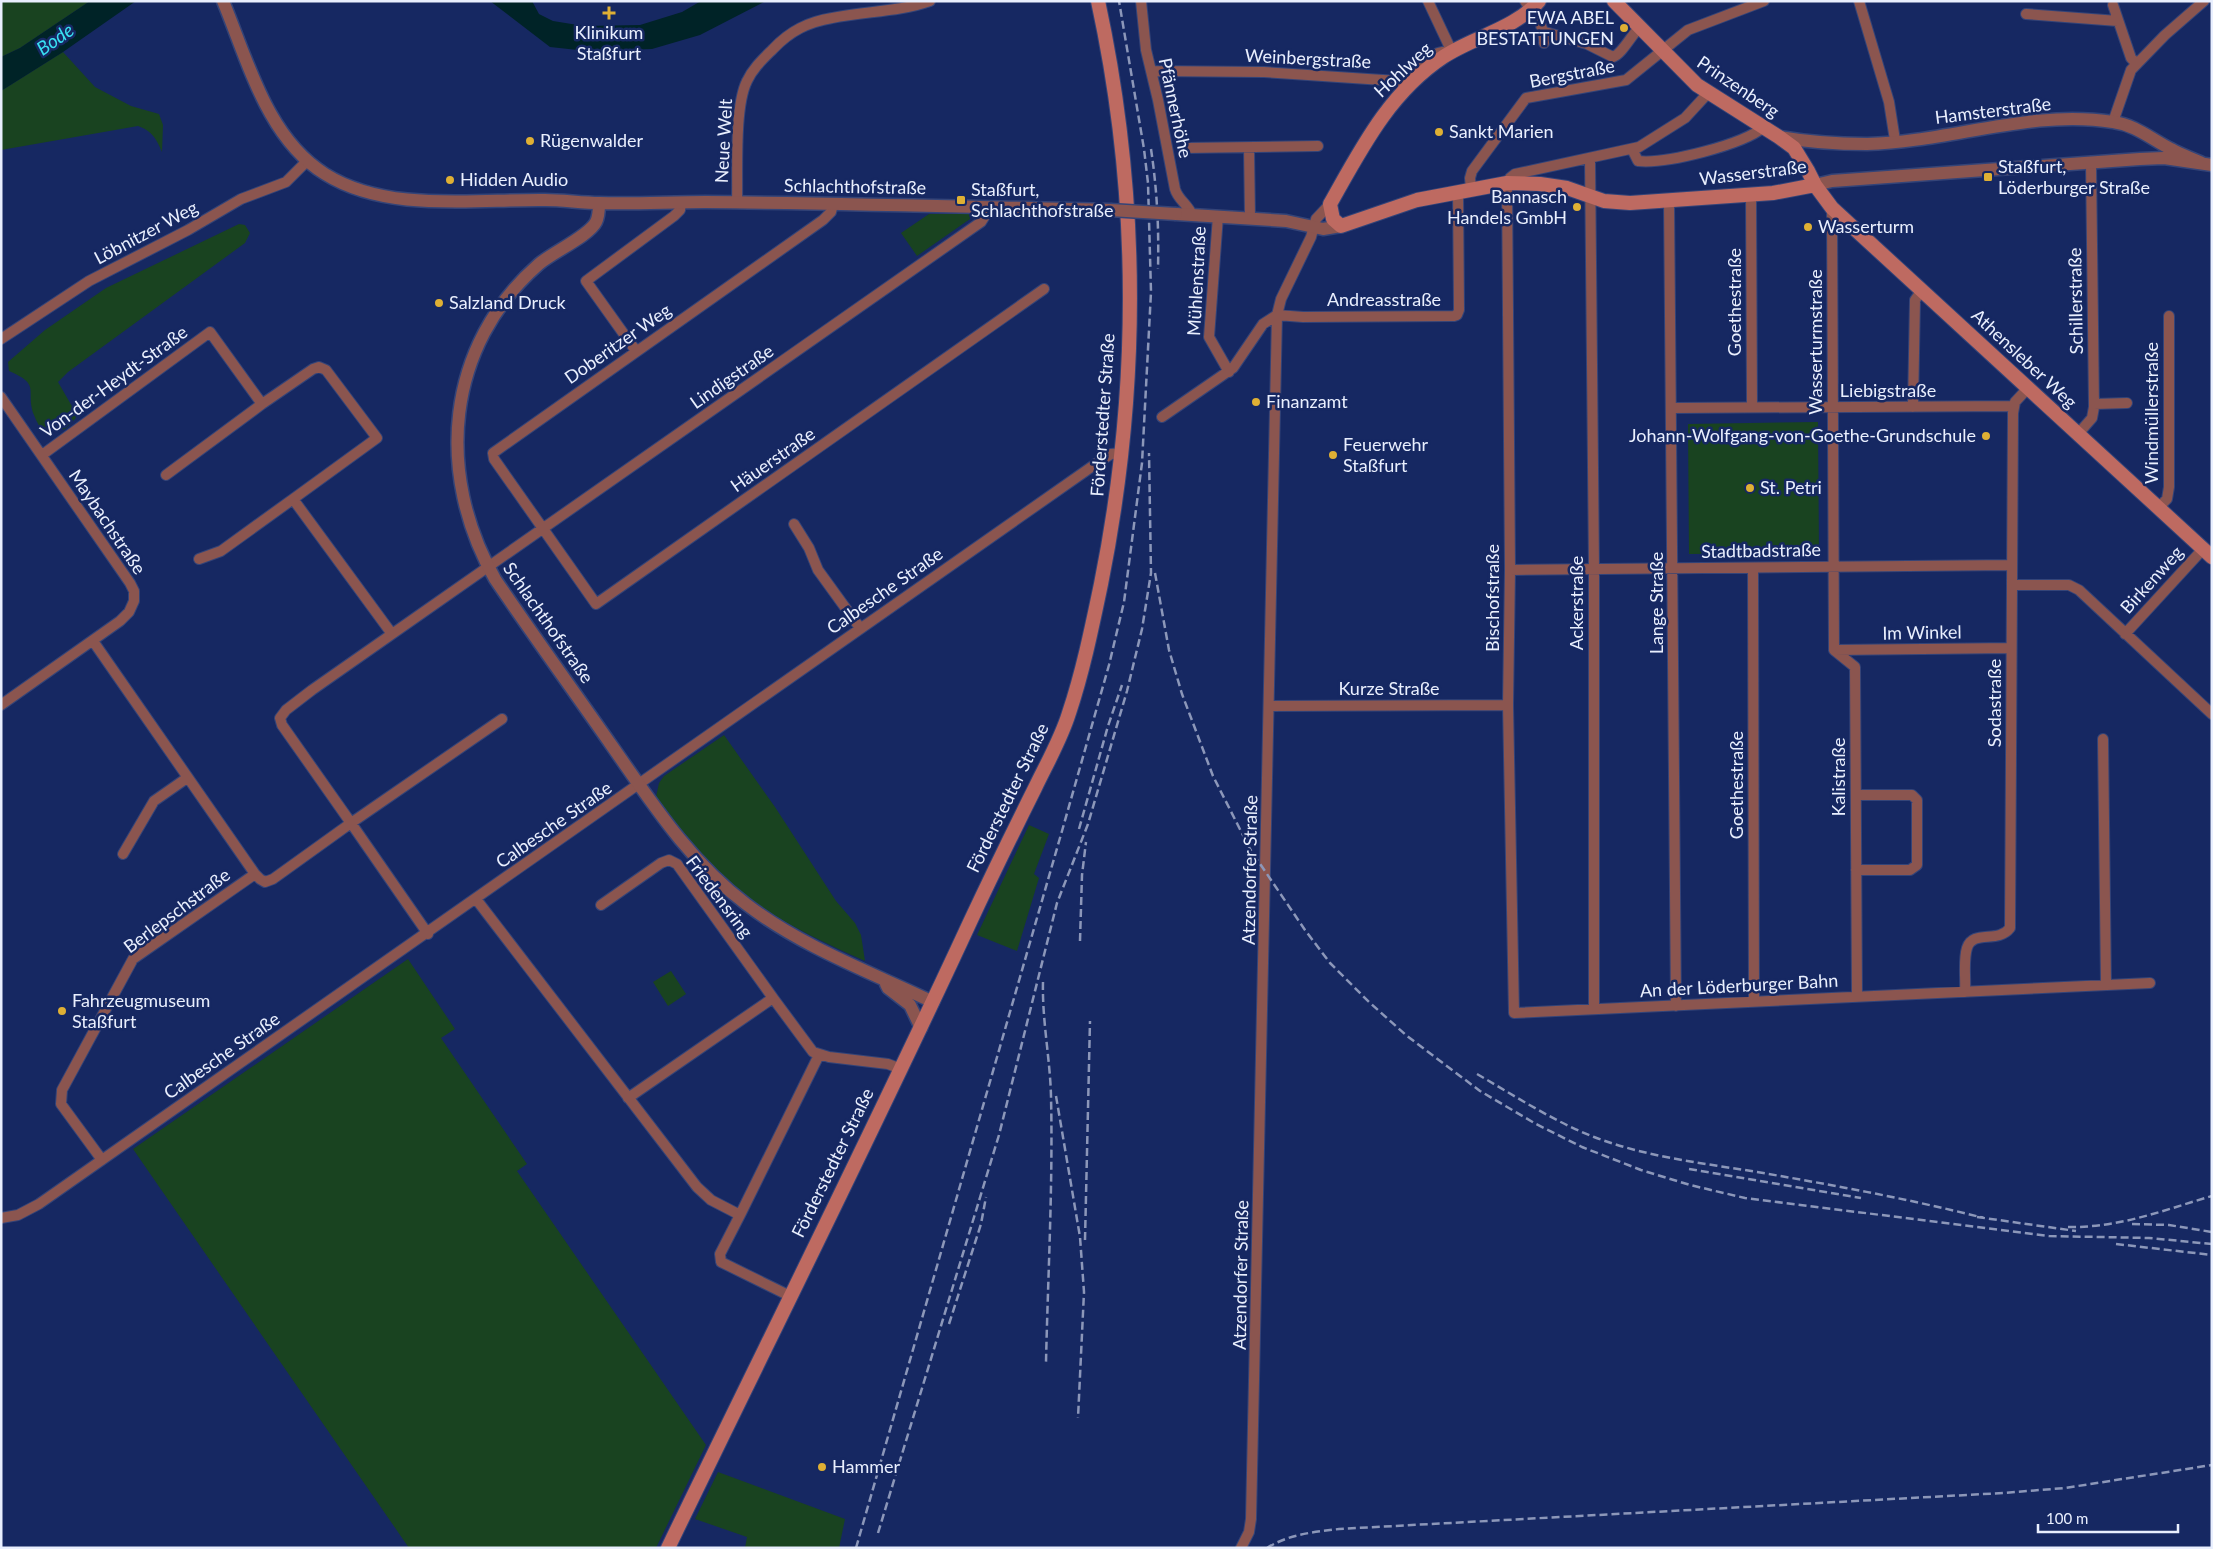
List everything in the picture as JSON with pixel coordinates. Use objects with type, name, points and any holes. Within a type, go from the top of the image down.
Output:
[{"type":"main road","name":"Förderstedter Straße","points":[[668,1548],[921,1028],[1069,715],[1096,608],[1113,518],[1122,453],[1129,313],[1127,195],[1115,87],[1098,1]]},
{"type":"main road","name":"Prinzenberg","points":[[1614,1],[1686,76],[1794,148],[1808,170],[1814,185]]},
{"type":"main road","name":"Hohlweg","points":[[1330,204],[1372,132],[1392,104],[1427,69],[1452,52],[1514,21],[1532,4]]},
{"type":"main road","name":"Wasserstraße","points":[[1341,226],[1417,200],[1507,183],[1540,184],[1566,188],[1604,201],[1630,203],[1773,194],[1814,185]]},
{"type":"main road","name":"Athensleber Weg","points":[[1814,185],[1832,208],[2207,553]]},
{"type":"main road","points":[[1330,204],[1333,219],[1341,226]]},
{"type":"street","name":"Schlachthofstraße","points":[[223,1],[274,121],[293,148],[307,161],[346,186],[388,198],[491,202],[547,200],[599,203],[986,207],[1192,214]]},
{"type":"street","name":"Neue Welt","points":[[737,203],[738,130],[742,98],[746,82],[764,57],[792,32],[807,24],[841,16],[912,7],[930,1]]},
{"type":"street","name":"Pfännerhöhe","points":[[1141,1],[1146,50],[1152,71],[1175,189],[1177,195],[1192,214]]},
{"type":"street","points":[[1428,1],[1452,52]]},
{"type":"street","name":"Bergstraße","points":[[1465,190],[1472,171],[1526,98],[1626,80],[1688,30],[1764,1]]},
{"type":"street","points":[[1859,1],[1889,102],[1896,140]]},
{"type":"street","points":[[2114,122],[2128,77],[2137,64],[2165,35],[2204,1]]},
{"type":"street","points":[[1532,4],[1544,32],[1544,44]]},
{"type":"street","points":[[2113,5],[2131,58],[2137,64]]},
{"type":"street","points":[[2026,14],[2118,21]]},
{"type":"street","points":[[1544,32],[1587,44],[1613,57],[1618,54],[1640,27]]},
{"type":"street","name":"Weinbergstraße","points":[[1152,71],[1264,72],[1392,81],[1403,78],[1433,54],[1442,51],[1452,52]]},
{"type":"street","points":[[1507,183],[1515,174],[1632,149],[1686,118],[1709,92]]},
{"type":"street","name":"Hamsterstraße","points":[[1779,137],[1867,144],[2038,121],[2078,119],[2114,122],[2136,128],[2172,150],[2207,164]]},
{"type":"street","points":[[1632,149],[1638,161],[1647,162],[1675,158],[1741,139],[1756,133],[1764,127]]},
{"type":"street","points":[[2140,159],[2148,152],[2149,143],[2145,133]]},
{"type":"street","points":[[1184,148],[1318,146]]},
{"type":"street","points":[[1249,148],[1250,218]]},
{"type":"street","name":"Wasserstraße","points":[[1814,185],[1832,181],[2140,159],[2164,158],[2207,164]]},
{"type":"street","name":"Ackerstraße","points":[[1590,159],[1594,569],[1594,1010]]},
{"type":"street","name":"Löbnitzer Weg","points":[[1,339],[88,280],[188,230],[241,199],[282,184],[307,161]]},
{"type":"street","name":"Schillerstraße","points":[[2078,434],[2092,418],[2094,404],[2091,162]]},
{"type":"street","name":"Bischofstraße","points":[[1507,183],[1510,570],[1508,705],[1514,1013]]},
{"type":"street","name":"Andreasstraße","points":[[1277,315],[1457,315],[1465,190]]},
{"type":"street","name":"Goethestraße","points":[[1751,196],[1752,408]]},
{"type":"street","name":"Lange Straße","points":[[1669,201],[1676,1006]]},
{"type":"street","name":"Schlachthofstraße","points":[[599,203],[598,218],[591,229],[539,264],[505,301],[486,330],[468,376],[458,427],[458,473],[468,522],[488,567],[639,785],[694,858],[744,904],[799,939],[933,1002]]},
{"type":"street","points":[[636,351],[586,281],[674,216],[680,210],[681,203]]},
{"type":"street","name":"Atzendorfer Straße","points":[[1241,1548],[1246,1540],[1251,1519],[1277,315],[1281,299],[1311,237],[1316,219],[1330,204]]},
{"type":"street","name":"Doberitzer Weg","points":[[542,530],[494,459],[493,453],[823,220],[831,212],[833,205]]},
{"type":"street","name":"Lindigstraße","points":[[488,567],[981,222],[986,214],[986,207]]},
{"type":"street","name":"Wasserturmstraße","points":[[1832,208],[1833,567]]},
{"type":"street","points":[[1192,214],[1286,221],[1323,229],[1341,226]]},
{"type":"street","name":"Mühlenstraße","points":[[1218,216],[1209,337],[1229,372]]},
{"type":"street","name":"Häuerstraße","points":[[542,530],[596,604],[1044,290]]},
{"type":"street","points":[[1913,407],[1915,300],[1922,290]]},
{"type":"street","points":[[1162,417],[1229,372],[1263,324],[1277,315]]},
{"type":"street","name":"Windmüllerstraße","points":[[2158,508],[2167,499],[2169,487],[2168,316]]},
{"type":"street","name":"Von-der-Heydt-Straße","points":[[42,455],[210,332],[262,404]]},
{"type":"street","points":[[166,475],[262,404],[313,369],[319,367],[326,370],[377,438],[221,551],[199,559]]},
{"type":"street","points":[[2014,406],[2018,398],[2028,388]]},
{"type":"street","name":"Maybachstraße","points":[[1,397],[110,551],[134,591],[134,601],[129,612],[93,641],[1,705]]},
{"type":"street","points":[[2094,404],[2126,403]]},
{"type":"street","name":"Liebigstraße","points":[[1672,408],[2014,406]]},
{"type":"street","name":"Sodastraße","points":[[1965,992],[1967,949],[1970,942],[1977,938],[1997,937],[2006,933],[2010,928],[2014,406]]},
{"type":"street","name":"Calbesche Straße","points":[[1,1218],[18,1215],[30,1209],[102,1160],[428,934],[1097,462],[1111,454],[1122,453]]},
{"type":"street","points":[[293,499],[392,634]]},
{"type":"street","points":[[794,524],[818,570],[860,628]]},
{"type":"street","name":"Birkenweg","points":[[2125,634],[2207,553]]},
{"type":"street","name":"Stadtbadstraße","points":[[1510,570],[2012,565]]},
{"type":"street","points":[[428,934],[282,725],[280,718],[286,710],[312,690],[488,567]]},
{"type":"street","points":[[1833,567],[1834,650]]},
{"type":"street","name":"Goethestraße","points":[[1753,568],[1754,1002]]},
{"type":"street","name":"Birkenweg","points":[[2012,585],[2068,585],[2079,590],[2212,714]]},
{"type":"street","name":"Berlepschstraße","points":[[93,641],[255,874],[266,882],[273,879],[502,719]]},
{"type":"street","name":"Im Winkel","points":[[1834,650],[2011,648]]},
{"type":"street","name":"Kalistraße","points":[[1834,650],[1855,667],[1857,997]]},
{"type":"street","name":"Kurze Straße","points":[[1269,706],[1508,705]]},
{"type":"street","points":[[2103,739],[2106,985]]},
{"type":"street","points":[[123,854],[154,801],[187,778]]},
{"type":"street","points":[[1856,795],[1912,795],[1917,800],[1917,866],[1910,870],[1856,870]]},
{"type":"street","name":"Friedensring","points":[[601,905],[661,863],[669,860],[677,864],[813,1052],[819,1055]]},
{"type":"street","name":"Berlepschstraße","points":[[102,1160],[61,1104],[60,1096],[71,1074],[133,959],[255,874]]},
{"type":"street","points":[[476,899],[697,1187],[711,1200],[740,1215]]},
{"type":"street","name":"Schlachthofstraße","points":[[884,979],[888,988],[910,1005],[921,1028]]},
{"type":"street","name":"An der Löderburger Bahn","points":[[1514,1013],[2150,983]]},
{"type":"street","points":[[628,1098],[773,998]]},
{"type":"street","points":[[790,1296],[721,1262],[720,1254],[819,1055],[888,1064],[901,1069]]},
{"type":"green space","points":[[1,1],[90,1],[20,48],[1,57]]},
{"type":"green space","points":[[63,52],[95,87],[131,106],[159,114],[163,125],[162,152],[153,136],[147,130],[138,126],[1,150],[1,91]]},
{"type":"green space","points":[[929,214],[969,214],[970,219],[917,256],[901,233]]},
{"type":"green space","points":[[239,224],[245,225],[250,233],[245,243],[68,372],[58,382],[73,408],[76,418],[65,429],[43,433],[34,415],[29,384],[26,380],[9,371],[8,362],[45,330],[106,288]]},
{"type":"green space","points":[[1818,422],[1819,553],[1689,554],[1688,424]]},
{"type":"green space","points":[[724,735],[775,807],[836,901],[855,923],[861,935],[865,961],[792,926],[749,899],[709,864],[672,821],[656,797],[659,783],[664,776]]},
{"type":"green space","points":[[1029,825],[1049,834],[1034,874],[1039,878],[1017,951],[977,935]]},
{"type":"green space","points":[[408,959],[455,1029],[441,1038],[527,1164],[517,1171],[706,1445],[656,1548],[409,1548],[133,1149]]},
{"type":"green space","points":[[671,971],[686,994],[668,1006],[653,982]]},
{"type":"green space","points":[[718,1472],[845,1519],[839,1548],[745,1548],[747,1537],[695,1519]]},
{"type":"water","name":"Bode","points":[[90,1],[136,1],[63,52],[1,91],[1,57],[20,48]]},
{"type":"water","points":[[490,1],[532,1],[539,14],[553,21],[584,26],[640,25],[682,12],[701,1],[766,1],[700,35],[652,49],[587,51],[550,47]]},
{"type":"railway","points":[[856,1548],[1062,831],[1109,665],[1124,602],[1142,463],[1151,292],[1148,183],[1119,1]]},
{"type":"railway","points":[[1151,149],[1157,209],[1158,269]]},
{"type":"railway","points":[[878,1533],[999,1135],[1057,903],[1088,824],[1127,691],[1142,629],[1151,573],[1149,453]]},
{"type":"railway","points":[[1155,573],[1169,650],[1182,694],[1213,776],[1250,849],[1305,930],[1330,963],[1407,1036],[1480,1091],[1536,1124],[1582,1147],[1641,1170],[1690,1185],[1745,1198],[2049,1236],[2149,1238],[2212,1244]]},
{"type":"railway","points":[[1079,829],[1108,726],[1122,685]]},
{"type":"railway","points":[[1080,941],[1082,875],[1086,842]]},
{"type":"railway","points":[[1043,982],[1050,1082],[1051,1129],[1046,1362]]},
{"type":"railway","points":[[1085,1240],[1090,1021]]},
{"type":"railway","points":[[1477,1074],[1564,1124],[1594,1137],[1634,1150],[1674,1159],[1871,1193],[1984,1218]]},
{"type":"railway","points":[[1056,1096],[1080,1237],[1084,1292],[1078,1418]]},
{"type":"railway","points":[[1689,1169],[1861,1198]]},
{"type":"railway","points":[[2068,1227],[2105,1225],[2159,1212],[2212,1196]]},
{"type":"railway","points":[[949,1324],[981,1224],[986,1197]]},
{"type":"railway","points":[[1977,1217],[2076,1231]]},
{"type":"railway","points":[[2132,1224],[2169,1225],[2212,1232]]},
{"type":"railway","points":[[2116,1244],[2212,1255]]},
{"type":"railway","points":[[1267,1548],[1293,1537],[1339,1529],[2003,1493],[2065,1488],[2212,1465]]},
{"type":"place","name":"Klinikum Staßfurt","points":[[609,13]]},
{"type":"place","name":"EWA ABEL BESTATTUNGEN","points":[[1624,28]]},
{"type":"place","name":"Sankt Marien","points":[[1439,132]]},
{"type":"place","name":"Rügenwalder","points":[[530,141]]},
{"type":"place","name":"Staßfurt, Löderburger Straße","points":[[1988,177]]},
{"type":"place","name":"Hidden Audio","points":[[450,180]]},
{"type":"place","name":"Staßfurt, Schlachthofstraße","points":[[961,200]]},
{"type":"place","name":"Bannasch Handels GmbH","points":[[1577,207]]},
{"type":"place","name":"Wasserturm","points":[[1808,227]]},
{"type":"place","name":"Salzland Druck","points":[[439,303]]},
{"type":"place","name":"Finanzamt","points":[[1256,402]]},
{"type":"place","name":"Johann-Wolfgang-von-Goethe-Grundschule","points":[[1986,436]]},
{"type":"place","name":"Feuerwehr Staßfurt","points":[[1333,455]]},
{"type":"place","name":"St. Petri","points":[[1750,488]]},
{"type":"place","name":"Fahrzeugmuseum Staßfurt","points":[[62,1011]]},
{"type":"place","name":"Hammer","points":[[822,1467]]}]
